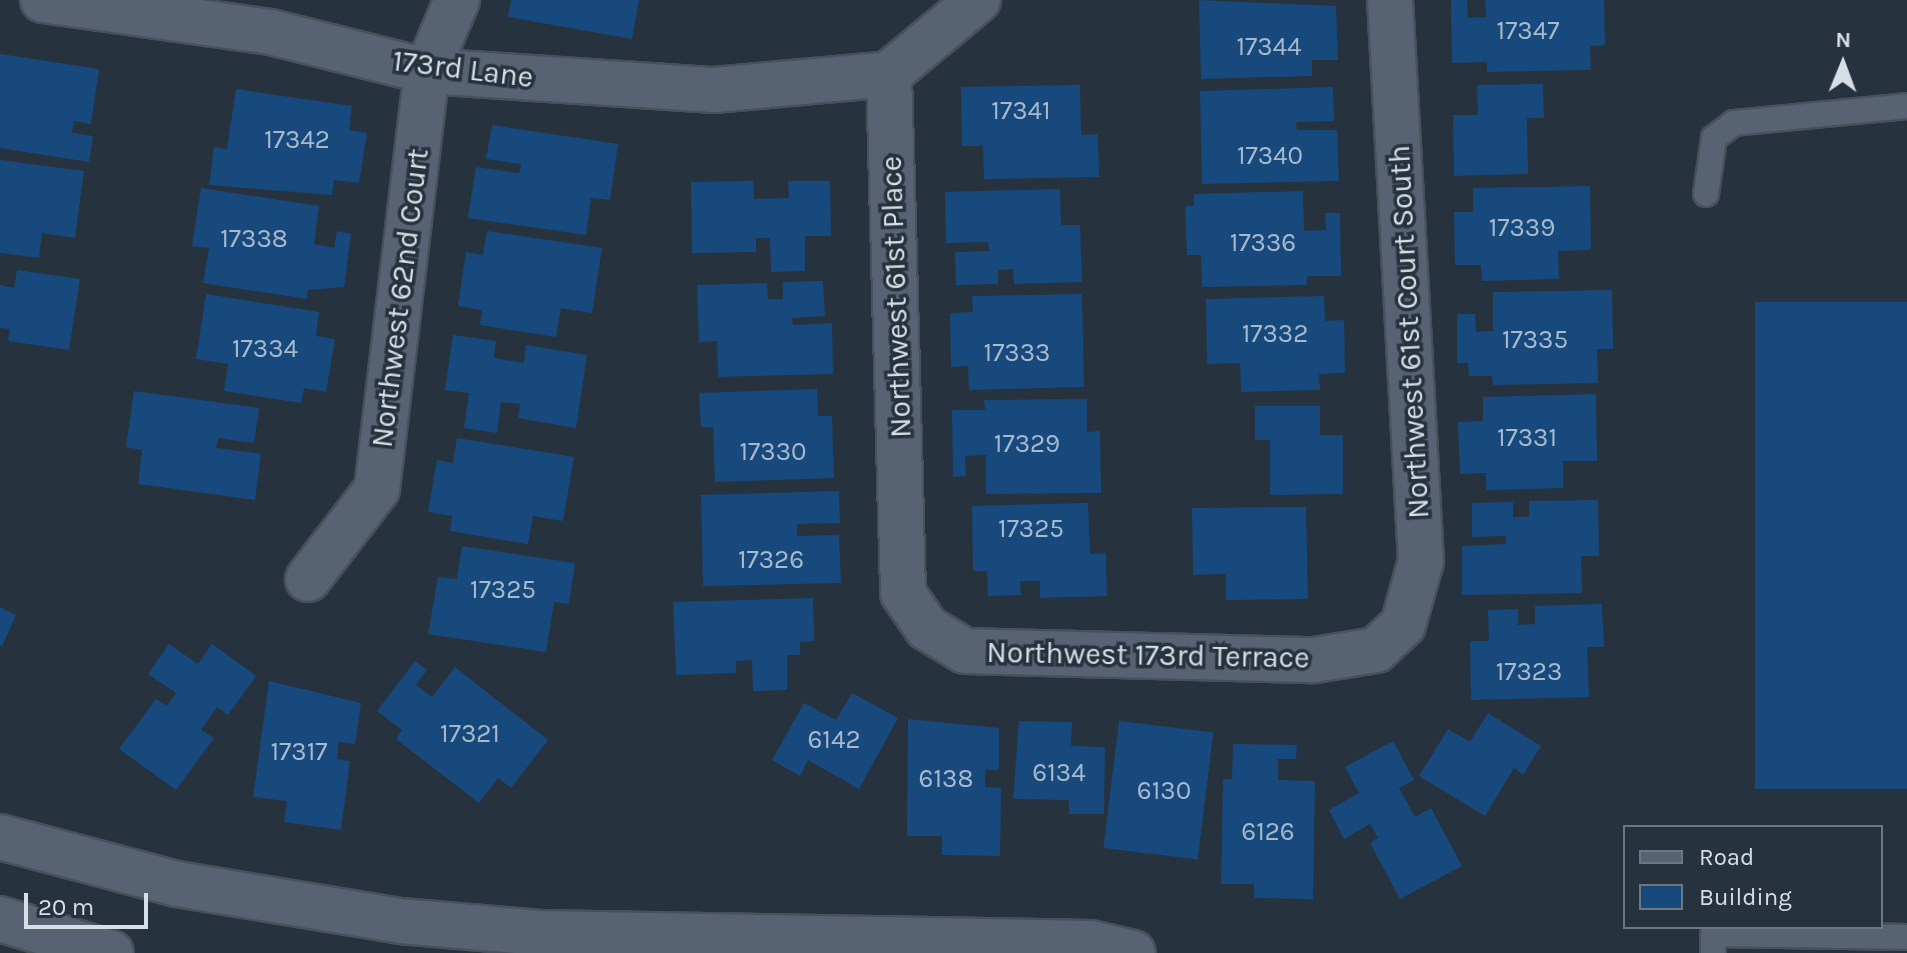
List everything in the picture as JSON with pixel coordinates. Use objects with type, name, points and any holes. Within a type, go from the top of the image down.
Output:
[{"type":"street","name":"173rd Lane","points":[[43,0],[270,32],[427,71],[714,90],[889,74]]},
{"type":"street","name":"Northwest 62nd Court","points":[[308,579],[377,489],[427,71],[457,0]]},
{"type":"street","points":[[889,74],[978,0]]},
{"type":"street","name":"Northwest 61st Court South","points":[[1376,650],[1403,625],[1421,561],[1390,0]]},
{"type":"street","name":"Northwest 61st Place","points":[[889,74],[903,593],[927,628]]},
{"type":"street","name":"Northwest 173rd Terrace","points":[[927,628],[965,651],[1314,660],[1376,650]]},
{"type":"street","points":[[0,837],[177,884],[540,943],[1090,943],[1133,953]]},
{"type":"street","points":[[0,919],[111,953]]},
{"type":"lane","points":[[1706,194],[1714,138],[1734,123],[1907,106]]},
{"type":"lane","points":[[1713,953],[1713,934],[1907,937]]},
{"type":"building","points":[[511,0],[639,0],[632,39],[508,17]]},
{"type":"building","points":[[1199,0],[1336,6],[1338,60],[1312,60],[1312,76],[1201,79]]},
{"type":"building","points":[[1451,0],[1467,0],[1468,18],[1486,17],[1485,0],[1604,0],[1605,45],[1590,46],[1591,70],[1487,72],[1487,62],[1452,63]]},
{"type":"building","points":[[0,54],[99,69],[91,124],[74,121],[72,133],[93,136],[89,162],[0,148]]},
{"type":"building","points":[[1543,84],[1544,118],[1527,118],[1528,174],[1454,176],[1453,115],[1478,115],[1477,85]]},
{"type":"building","points":[[1080,85],[1081,135],[1098,134],[1099,177],[984,179],[983,146],[962,146],[961,87]]},
{"type":"building","points":[[1333,87],[1334,121],[1296,122],[1297,130],[1337,130],[1339,181],[1202,184],[1200,91]]},
{"type":"building","points":[[236,89],[352,106],[349,130],[367,133],[359,183],[334,180],[332,195],[209,185],[214,147],[227,149]]},
{"type":"building","points":[[492,125],[618,144],[610,200],[591,198],[586,235],[468,218],[476,167],[519,173],[521,164],[486,159]]},
{"type":"building","points":[[0,160],[84,171],[75,238],[42,233],[39,258],[0,253]]},
{"type":"building","points":[[753,181],[754,199],[789,198],[788,181],[830,181],[831,236],[805,236],[805,271],[771,272],[770,238],[756,238],[756,252],[692,253],[691,182]]},
{"type":"building","points":[[1590,186],[1591,250],[1558,251],[1559,279],[1482,281],[1481,265],[1455,265],[1454,212],[1473,212],[1473,188]]},
{"type":"building","points":[[201,188],[319,206],[314,244],[334,248],[337,231],[351,234],[344,287],[308,290],[307,299],[203,283],[209,248],[192,246]]},
{"type":"building","points":[[1060,189],[1061,225],[1080,225],[1082,282],[1014,284],[1013,269],[998,270],[998,284],[956,285],[955,252],[989,251],[988,242],[946,243],[945,192]]},
{"type":"building","points":[[1303,191],[1304,231],[1326,230],[1325,213],[1340,213],[1341,276],[1307,276],[1307,285],[1202,287],[1201,255],[1187,255],[1185,206],[1194,206],[1194,194]]},
{"type":"building","points":[[487,231],[602,248],[592,313],[561,308],[556,337],[480,325],[482,310],[458,306],[466,252],[483,255]]},
{"type":"building","points":[[17,270],[80,279],[69,350],[8,341],[10,329],[0,328],[0,285],[14,288]]},
{"type":"building","points":[[823,281],[825,316],[792,318],[793,325],[832,323],[833,374],[718,377],[717,341],[699,342],[697,285],[767,283],[768,299],[783,299],[783,282]]},
{"type":"building","points":[[1612,290],[1613,349],[1597,349],[1598,383],[1493,385],[1492,376],[1469,376],[1468,363],[1457,363],[1457,314],[1475,314],[1476,332],[1493,331],[1493,292]]},
{"type":"building","points":[[206,294],[319,312],[316,336],[335,339],[326,392],[304,388],[301,403],[224,391],[228,364],[196,359]]},
{"type":"building","points":[[1082,294],[1084,387],[969,390],[968,366],[951,367],[950,313],[973,312],[972,296]]},
{"type":"building","points":[[1324,296],[1325,321],[1344,320],[1345,373],[1319,374],[1320,390],[1241,392],[1240,363],[1207,364],[1206,299]]},
{"type":"building","points":[[1755,302],[1907,302],[1907,789],[1755,789]]},
{"type":"building","points":[[453,335],[496,341],[494,358],[524,363],[526,345],[587,355],[576,428],[518,418],[520,404],[501,402],[497,433],[464,428],[469,393],[445,390]]},
{"type":"building","points":[[817,389],[818,416],[832,416],[834,478],[715,482],[713,427],[701,427],[699,393]]},
{"type":"building","points":[[134,391],[259,408],[254,443],[218,438],[216,448],[261,454],[255,500],[138,484],[142,450],[126,447]]},
{"type":"building","points":[[1596,394],[1597,461],[1563,461],[1563,488],[1486,490],[1486,473],[1460,474],[1458,422],[1483,421],[1483,397]]},
{"type":"building","points":[[1087,399],[1087,432],[1100,431],[1101,493],[986,494],[986,455],[965,456],[966,476],[953,477],[952,410],[985,410],[984,400]]},
{"type":"building","points":[[1255,406],[1320,406],[1320,435],[1343,435],[1343,494],[1270,495],[1270,440],[1255,440]]},
{"type":"building","points":[[457,438],[574,457],[563,521],[533,516],[528,544],[450,531],[452,516],[428,512],[437,460],[453,463]]},
{"type":"building","points":[[839,491],[840,523],[797,524],[797,536],[839,535],[841,583],[703,586],[701,495]]},
{"type":"building","points":[[1598,500],[1599,556],[1581,556],[1582,593],[1462,595],[1462,546],[1506,544],[1506,536],[1472,537],[1472,503],[1513,502],[1513,517],[1529,517],[1529,501]]},
{"type":"building","points":[[1088,503],[1090,554],[1106,553],[1107,596],[1040,598],[1040,581],[1020,581],[1021,595],[988,596],[987,571],[973,571],[972,506]]},
{"type":"building","points":[[1306,507],[1308,599],[1226,600],[1226,574],[1193,575],[1192,508]]},
{"type":"building","points":[[462,546],[575,563],[569,604],[554,602],[546,652],[428,634],[438,577],[457,579]]},
{"type":"building","points":[[813,598],[814,641],[800,642],[800,655],[787,655],[787,690],[753,691],[752,660],[736,661],[736,673],[676,675],[673,602]]},
{"type":"building","points":[[1602,604],[1604,647],[1587,647],[1589,697],[1471,700],[1470,641],[1489,641],[1488,610],[1518,609],[1518,625],[1535,624],[1535,606]]},
{"type":"building","points":[[0,607],[16,615],[2,646],[0,645]]},
{"type":"building","points":[[169,644],[198,664],[212,644],[256,676],[228,715],[217,707],[201,730],[214,738],[176,790],[119,749],[156,699],[167,706],[176,693],[148,674]]},
{"type":"building","points":[[415,661],[427,670],[416,685],[432,697],[455,667],[548,740],[511,788],[498,778],[479,803],[396,739],[402,730],[377,711]]},
{"type":"building","points":[[269,681],[361,703],[355,744],[339,742],[337,759],[350,761],[341,830],[284,822],[287,801],[253,797]]},
{"type":"building","points":[[852,693],[898,718],[859,789],[808,760],[800,776],[772,760],[804,703],[836,720]]},
{"type":"building","points":[[1488,713],[1541,746],[1523,775],[1514,768],[1485,816],[1419,776],[1448,729],[1470,742]]},
{"type":"building","points":[[908,719],[999,728],[999,770],[985,770],[985,787],[1001,788],[1000,856],[942,855],[942,836],[907,836]]},
{"type":"building","points":[[1019,721],[1072,722],[1071,746],[1105,747],[1104,814],[1069,814],[1069,800],[1013,799]]},
{"type":"building","points":[[1119,721],[1213,733],[1198,860],[1103,848]]},
{"type":"building","points":[[1393,741],[1414,780],[1399,788],[1415,817],[1431,808],[1462,866],[1400,899],[1370,843],[1378,838],[1370,824],[1344,839],[1329,810],[1359,793],[1345,767]]},
{"type":"building","points":[[1233,744],[1297,745],[1296,759],[1278,759],[1278,780],[1315,781],[1313,899],[1254,898],[1254,884],[1221,884],[1223,779],[1232,779]]}]
